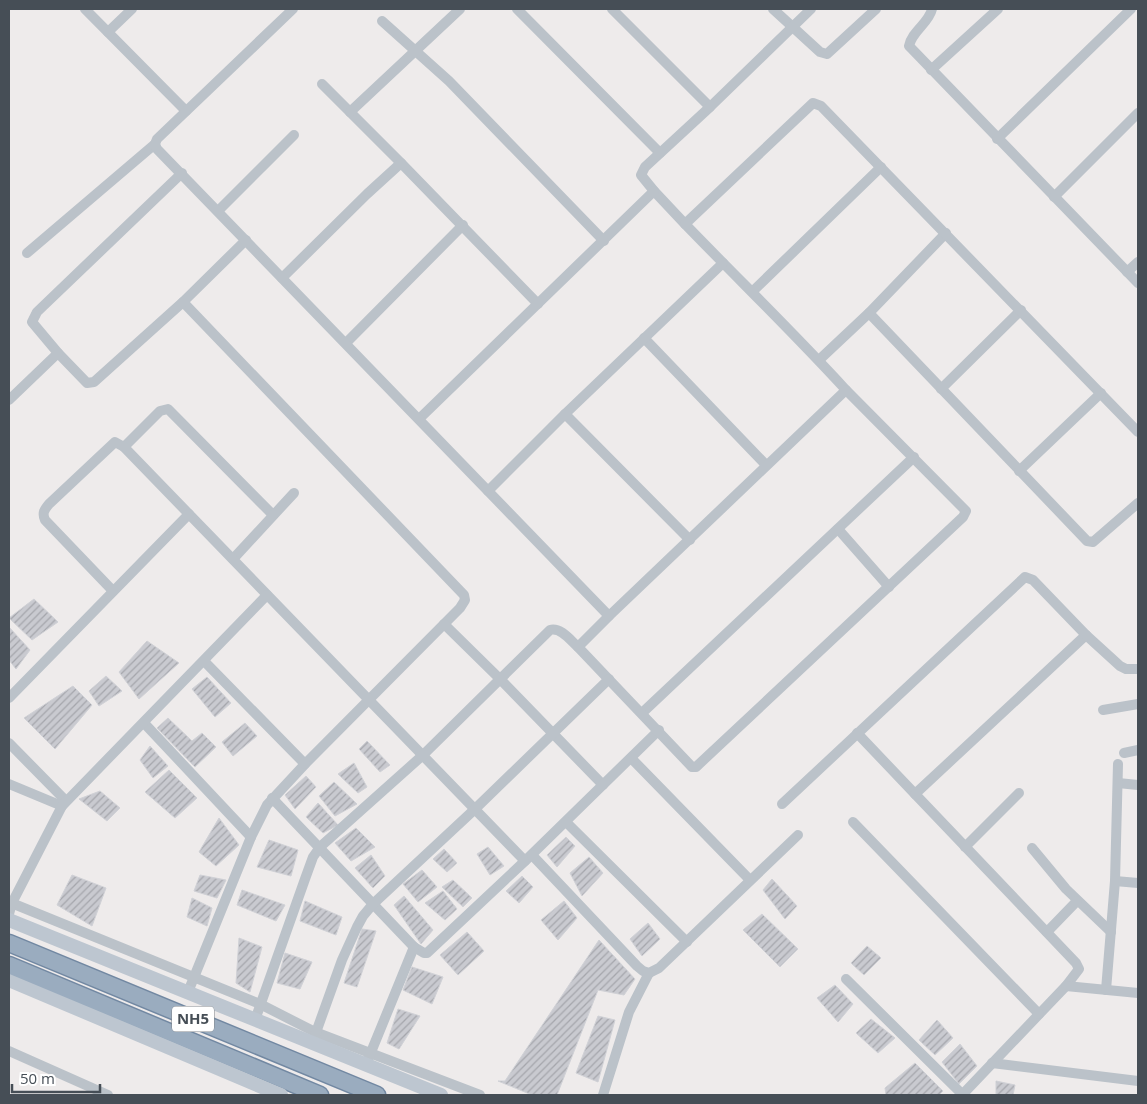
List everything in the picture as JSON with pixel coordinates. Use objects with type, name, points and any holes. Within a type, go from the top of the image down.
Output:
[{"type":"highway","name":"NH5","points":[[9,943],[377,1095]]},
{"type":"highway","name":"NH5","points":[[9,965],[320,1095]]},
{"type":"main road","points":[[9,920],[255,1020],[314,1038],[368,1059],[442,1095]]},
{"type":"main road","points":[[9,980],[281,1095]]},
{"type":"street","points":[[85,9],[186,111]]},
{"type":"street","points":[[108,32],[132,9]]},
{"type":"street","points":[[27,253],[155,144],[157,139],[292,9]]},
{"type":"street","points":[[350,112],[460,9]]},
{"type":"street","points":[[517,9],[660,153]]},
{"type":"street","points":[[612,9],[710,107]]},
{"type":"street","points":[[773,9],[820,52],[827,54],[876,9]]},
{"type":"street","points":[[255,1020],[313,857],[320,847],[423,755],[550,630],[554,628],[559,630],[578,647],[692,766],[696,767],[966,513],[964,507],[846,390],[753,292],[723,264],[641,175],[645,167],[812,9]]},
{"type":"street","points":[[932,9],[930,16],[911,39],[909,46],[1138,283]]},
{"type":"street","points":[[931,70],[998,9]]},
{"type":"street","points":[[997,138],[1131,9]]},
{"type":"street","points":[[382,21],[449,81],[604,241]]},
{"type":"street","points":[[322,84],[538,304]]},
{"type":"street","points":[[685,224],[813,104],[821,106],[1138,432]]},
{"type":"street","points":[[1054,197],[1138,113]]},
{"type":"street","points":[[218,211],[294,135]]},
{"type":"street","points":[[155,144],[157,149],[609,616]]},
{"type":"street","points":[[282,278],[367,194],[401,164]]},
{"type":"street","points":[[753,292],[881,167]]},
{"type":"street","points":[[182,173],[37,312],[32,322],[58,353],[87,383],[94,382],[183,302],[246,240]]},
{"type":"street","points":[[419,419],[654,191]]},
{"type":"street","points":[[346,343],[462,225]]},
{"type":"street","points":[[819,360],[946,233]]},
{"type":"street","points":[[1127,272],[1138,262]]},
{"type":"street","points":[[488,491],[565,414],[723,264]]},
{"type":"street","points":[[183,302],[464,596],[465,600],[464,604],[272,798],[262,812],[188,992]]},
{"type":"street","points":[[941,389],[1021,310]]},
{"type":"street","points":[[869,312],[1018,471],[1090,542],[1093,542],[1138,503]]},
{"type":"street","points":[[644,338],[766,465]]},
{"type":"street","points":[[9,400],[58,353]]},
{"type":"street","points":[[578,647],[846,390]]},
{"type":"street","points":[[1018,471],[1100,393]]},
{"type":"street","points":[[124,447],[160,411],[168,409],[273,515]]},
{"type":"street","points":[[565,414],[690,540]]},
{"type":"street","points":[[113,591],[45,520],[43,515],[44,510],[49,504],[113,444],[119,443],[475,809],[529,858],[643,971],[649,973]]},
{"type":"street","points":[[642,713],[914,457]]},
{"type":"street","points":[[233,559],[294,493]]},
{"type":"street","points":[[9,698],[189,514]]},
{"type":"street","points":[[838,529],[889,587]]},
{"type":"street","points":[[782,804],[1025,577],[1033,580],[1086,635],[1120,666],[1126,669],[1138,669]]},
{"type":"street","points":[[9,914],[11,902],[64,804],[267,595]]},
{"type":"street","points":[[444,624],[603,785]]},
{"type":"street","points":[[915,794],[1086,635]]},
{"type":"street","points":[[204,661],[305,764]]},
{"type":"street","points":[[11,902],[260,1004],[314,1038],[342,960],[363,916],[373,904],[475,809],[609,679]]},
{"type":"street","points":[[1103,710],[1138,704]]},
{"type":"street","points":[[144,723],[251,837]]},
{"type":"street","points":[[272,798],[414,947],[424,953],[430,952],[659,730]]},
{"type":"street","points":[[846,980],[962,1095],[1066,986],[1077,972],[1078,966],[857,733]]},
{"type":"street","points":[[9,743],[64,804]]},
{"type":"street","points":[[1124,753],[1138,750]]},
{"type":"street","points":[[631,758],[750,880]]},
{"type":"street","points":[[1106,990],[1115,881],[1118,764]]},
{"type":"street","points":[[9,784],[64,804]]},
{"type":"street","points":[[1118,784],[1138,785]]},
{"type":"street","points":[[965,847],[1019,793]]},
{"type":"street","points":[[566,822],[686,942]]},
{"type":"street","points":[[853,822],[1039,1014]]},
{"type":"street","points":[[603,1095],[629,1012],[649,973],[659,968],[798,835]]},
{"type":"street","points":[[1032,848],[1060,882],[1111,932]]},
{"type":"street","points":[[1115,881],[1138,883]]},
{"type":"street","points":[[1047,932],[1078,901]]},
{"type":"street","points":[[414,947],[368,1059],[480,1095]]},
{"type":"street","points":[[1066,986],[1138,993]]},
{"type":"street","points":[[9,1052],[108,1095]]},
{"type":"street","points":[[992,1064],[1138,1081]]},
{"type":"building","points":[[34,599],[58,622],[32,640],[9,618]]},
{"type":"building","points":[[9,627],[30,650],[16,669],[9,660]]},
{"type":"building","points":[[147,641],[179,663],[139,699],[119,672]]},
{"type":"building","points":[[106,676],[122,691],[99,706],[89,691]]},
{"type":"building","points":[[207,677],[231,703],[215,717],[192,689]]},
{"type":"building","points":[[73,686],[92,705],[55,749],[24,718]]},
{"type":"building","points":[[168,718],[192,741],[202,733],[216,747],[195,767],[157,728]]},
{"type":"building","points":[[245,723],[257,736],[233,756],[222,742]]},
{"type":"building","points":[[367,741],[390,765],[380,772],[359,749]]},
{"type":"building","points":[[150,746],[168,766],[153,778],[140,760]]},
{"type":"building","points":[[354,763],[367,787],[358,793],[338,774]]},
{"type":"building","points":[[169,770],[197,798],[175,818],[145,792]]},
{"type":"building","points":[[306,776],[316,787],[295,809],[285,795]]},
{"type":"building","points":[[334,782],[357,804],[335,816],[319,796]]},
{"type":"building","points":[[100,791],[120,808],[107,821],[79,799]]},
{"type":"building","points":[[318,803],[338,825],[323,833],[306,817]]},
{"type":"building","points":[[219,818],[239,845],[216,866],[199,852]]},
{"type":"building","points":[[356,828],[375,847],[351,861],[335,843]]},
{"type":"building","points":[[566,837],[575,846],[557,867],[547,855]]},
{"type":"building","points":[[269,840],[298,850],[291,876],[257,867]]},
{"type":"building","points":[[488,847],[504,866],[490,875],[477,854]]},
{"type":"building","points":[[444,849],[457,863],[447,872],[433,859]]},
{"type":"building","points":[[371,855],[385,876],[373,888],[355,868]]},
{"type":"building","points":[[589,857],[603,873],[582,896],[570,873]]},
{"type":"building","points":[[422,870],[437,887],[418,902],[403,884]]},
{"type":"building","points":[[72,875],[106,888],[92,926],[57,905]]},
{"type":"building","points":[[200,875],[226,880],[217,898],[194,891]]},
{"type":"building","points":[[522,876],[533,887],[519,903],[506,891]]},
{"type":"building","points":[[772,879],[797,906],[785,919],[763,890]]},
{"type":"building","points":[[453,880],[472,898],[463,907],[442,887]]},
{"type":"building","points":[[242,890],[285,905],[276,921],[237,905]]},
{"type":"building","points":[[443,891],[457,909],[445,920],[425,903]]},
{"type":"building","points":[[404,896],[433,930],[421,944],[394,905]]},
{"type":"building","points":[[192,898],[212,908],[207,926],[187,917]]},
{"type":"building","points":[[305,901],[342,917],[336,935],[300,921]]},
{"type":"building","points":[[564,901],[577,918],[558,940],[541,920]]},
{"type":"building","points":[[762,914],[798,949],[780,967],[743,930]]},
{"type":"building","points":[[648,923],[660,939],[642,956],[630,939]]},
{"type":"building","points":[[362,929],[376,931],[357,987],[344,983]]},
{"type":"building","points":[[467,932],[484,951],[458,975],[440,955]]},
{"type":"building","points":[[239,938],[262,947],[250,992],[236,983]]},
{"type":"building","points":[[599,940],[635,979],[624,995],[598,990],[557,1095],[532,1095],[498,1081],[505,1081]]},
{"type":"building","points":[[867,946],[881,958],[864,975],[851,963]]},
{"type":"building","points":[[285,953],[312,962],[300,989],[277,983]]},
{"type":"building","points":[[412,967],[443,977],[432,1004],[403,990]]},
{"type":"building","points":[[835,985],[853,1004],[838,1022],[817,998]]},
{"type":"building","points":[[398,1009],[420,1016],[399,1049],[387,1043]]},
{"type":"building","points":[[598,1016],[615,1020],[598,1082],[576,1073]]},
{"type":"building","points":[[871,1019],[895,1038],[878,1053],[856,1033]]},
{"type":"building","points":[[937,1020],[953,1038],[935,1055],[919,1040]]},
{"type":"building","points":[[960,1044],[977,1066],[959,1084],[942,1062]]},
{"type":"building","points":[[915,1063],[943,1091],[939,1095],[886,1095],[885,1088]]},
{"type":"building","points":[[996,1081],[1015,1085],[1013,1095],[996,1095]]}]
